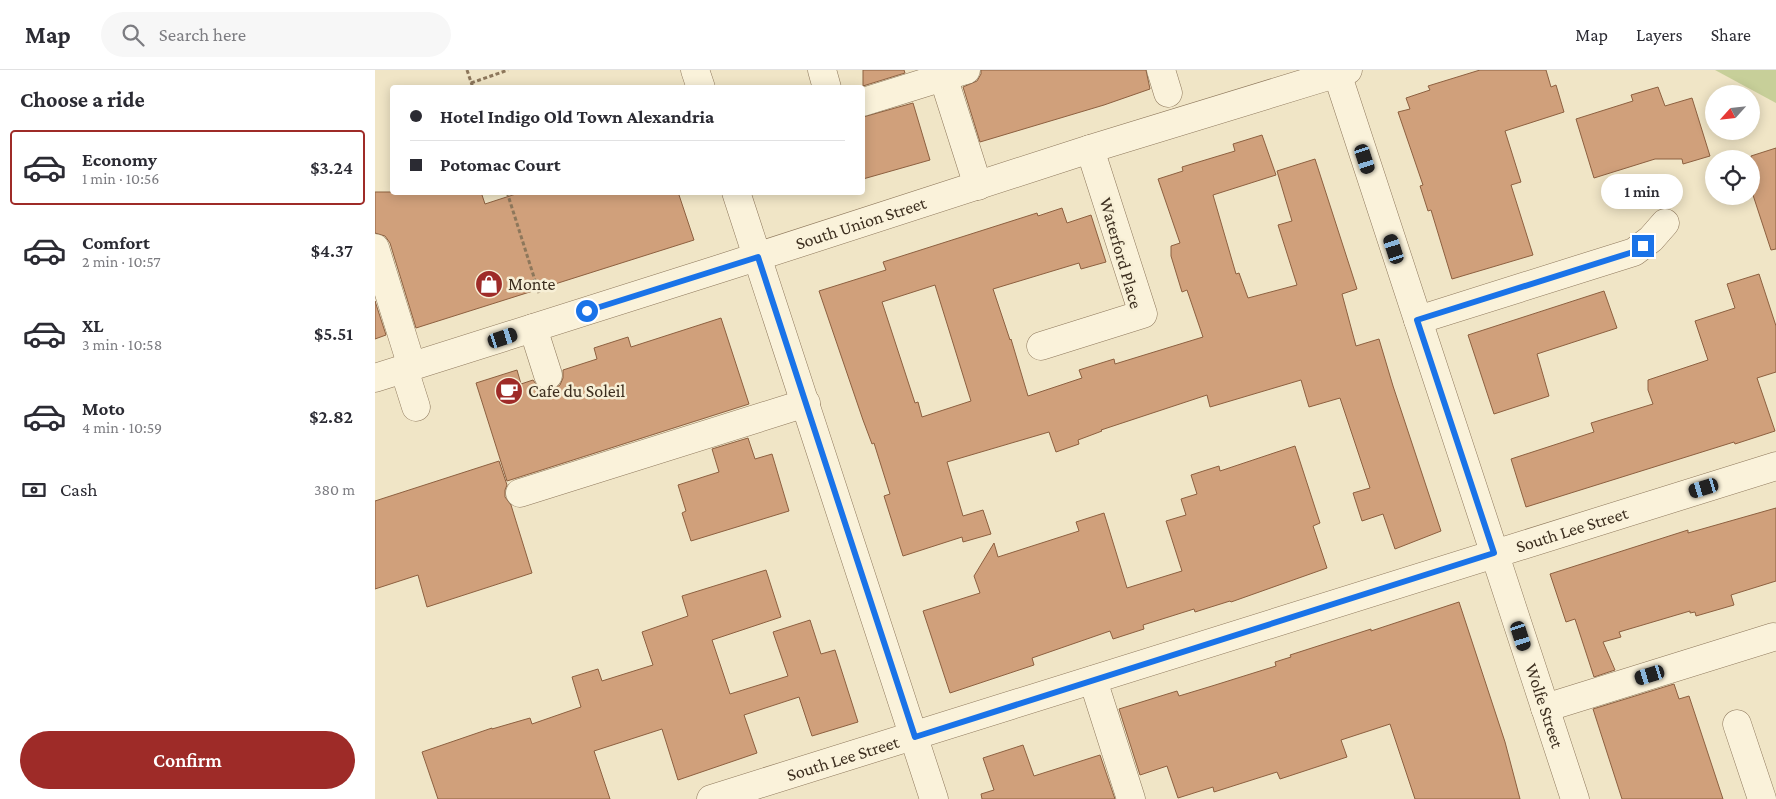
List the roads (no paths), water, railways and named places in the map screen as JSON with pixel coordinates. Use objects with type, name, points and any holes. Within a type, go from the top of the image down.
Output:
[{"type":"street","points":[[695,70],[700,85]]},
{"type":"street","points":[[822,70],[826,85]]},
{"type":"street","name":"South Union Street","points":[[375,378],[1340,71]]},
{"type":"street","name":"Wolfe Street","points":[[1340,71],[1417,320],[1575,799]]},
{"type":"street","points":[[865,101],[950,72],[978,186]]},
{"type":"street","name":"Waterford Place","points":[[1041,346],[1143,314],[1090,150]]},
{"type":"street","points":[[737,195],[934,799]]},
{"type":"street","points":[[1417,320],[1633,252],[1651,239],[1665,223]]},
{"type":"street","points":[[375,248],[417,406]]},
{"type":"street","points":[[533,328],[548,375]]},
{"type":"street","points":[[520,493],[806,403]]},
{"type":"street","name":"South Lee Street","points":[[711,799],[915,737],[1494,553],[1776,466]]},
{"type":"street","points":[[1545,708],[1773,637]]},
{"type":"street","points":[[1093,680],[1131,799]]},
{"type":"street","points":[[1737,724],[1762,799]]},
{"type":"place","name":"Monte","points":[[489,284]]},
{"type":"place","name":"Cafe du Soleil","points":[[509,391]]}]
